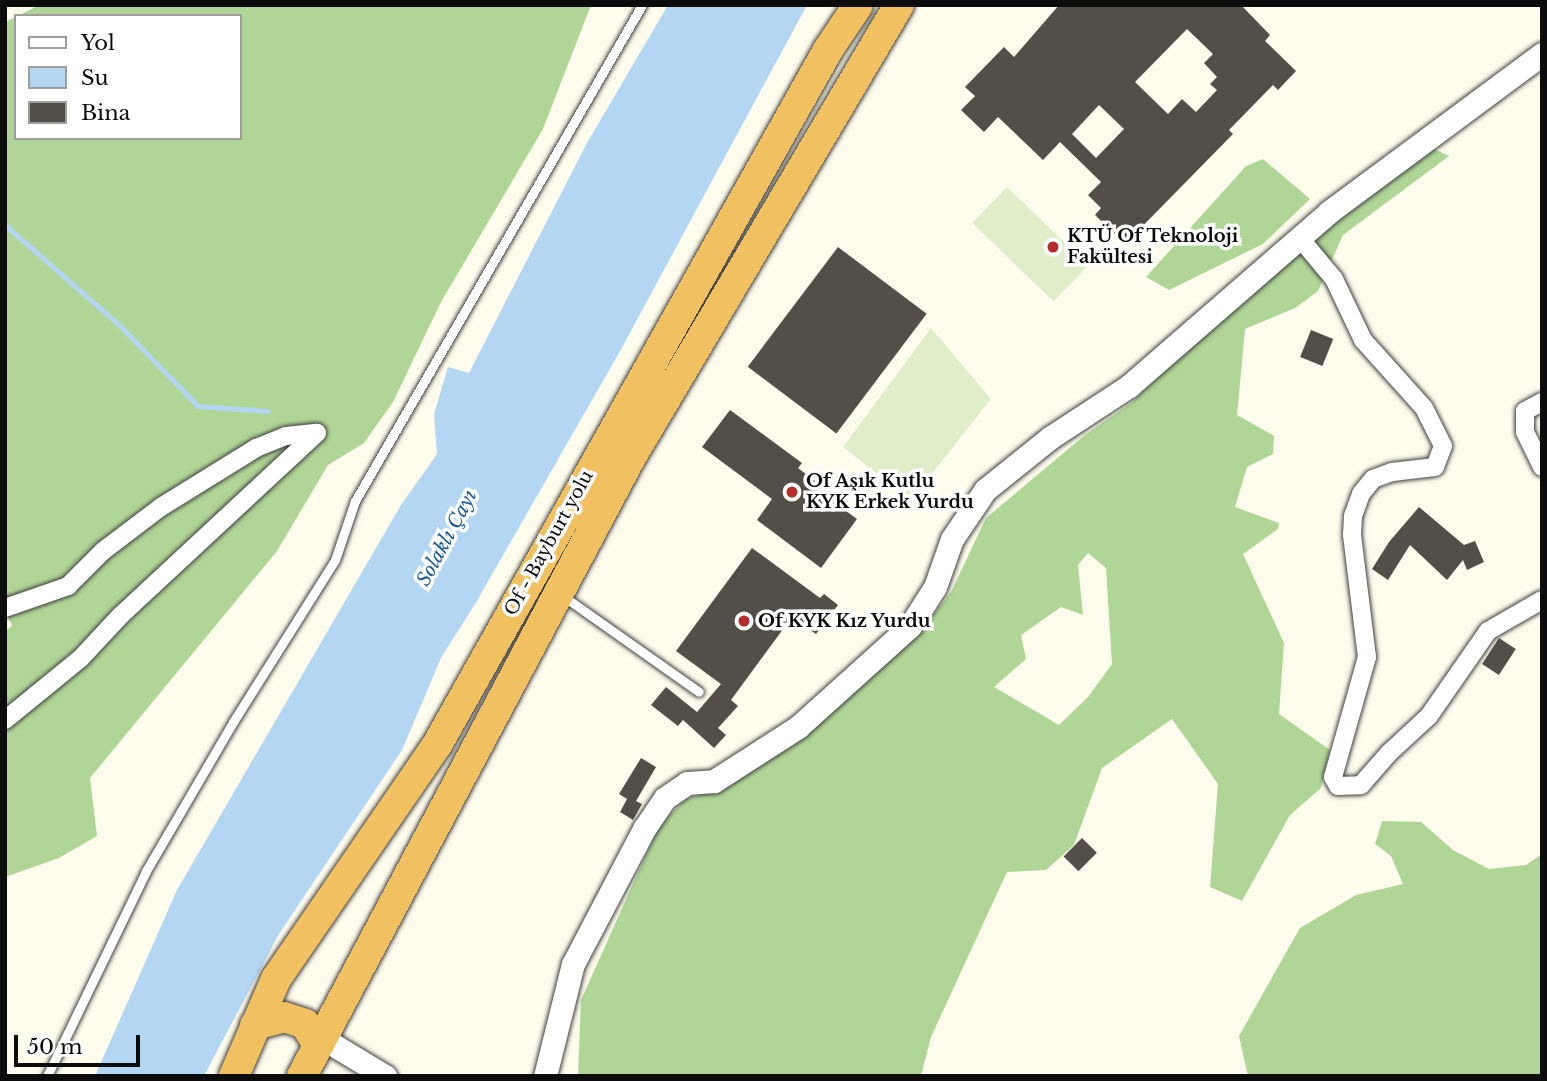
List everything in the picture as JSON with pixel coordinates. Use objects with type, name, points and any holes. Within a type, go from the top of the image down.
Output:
[{"type":"highway","name":"Of - Bayburt yolu","points":[[240,1072],[255,1025],[276,979],[437,745],[807,87],[858,5]]},
{"type":"highway","name":"Of - Bayburt yolu","points":[[302,1076],[630,459],[898,5]]},
{"type":"highway","points":[[255,1025],[284,1017],[304,1024],[320,1041]]},
{"type":"street","points":[[545,1076],[573,964],[644,830],[665,798],[687,783],[713,781],[798,727],[910,626],[935,587],[953,539],[985,490],[1051,437],[1129,386],[1329,212],[1542,54]]},
{"type":"street","points":[[1299,237],[1334,279],[1363,340],[1423,408],[1443,446],[1435,467],[1392,472],[1373,479],[1361,494],[1353,516],[1352,535],[1367,657],[1333,777],[1338,786],[1361,785],[1389,753],[1429,716],[1488,631],[1542,600]]},
{"type":"street","points":[[1542,402],[1525,411],[1525,432],[1542,467]]},
{"type":"street","points":[[5,608],[68,586],[103,551],[161,507],[257,448],[286,436],[317,433],[121,615],[80,658],[5,720]]},
{"type":"street","points":[[320,1041],[384,1076]]},
{"type":"lane","points":[[47,1076],[146,871],[233,722],[335,560],[355,500],[642,5]]},
{"type":"lane","points":[[559,593],[699,692]]},
{"type":"green space","points":[[39,5],[591,5],[543,129],[441,302],[393,402],[364,443],[328,465],[277,551],[90,778],[97,836],[59,858],[5,877],[5,631],[12,626],[5,610],[5,22],[14,18],[14,140],[242,140],[242,14],[22,14]]},
{"type":"green space","points":[[1434,149],[1449,156],[1343,235],[1318,291],[1295,308],[1245,329],[1237,415],[1274,436],[1273,454],[1247,467],[1235,507],[1279,523],[1278,529],[1243,554],[1284,643],[1279,714],[1330,750],[1321,788],[1290,815],[1242,901],[1210,887],[1218,784],[1172,719],[1102,768],[1074,845],[1046,870],[1007,872],[931,1037],[921,1076],[578,1076],[581,1000],[658,828],[685,799],[726,788],[816,725],[916,637],[951,592],[986,518],[1085,435],[1131,403],[1190,346],[1328,224]],"holes":[[[1088,553],[1106,568],[1112,664],[1088,697],[1059,725],[994,687],[1026,659],[1021,635],[1061,607],[1083,615],[1078,565]]]},
{"type":"green space","points":[[1263,159],[1310,199],[1263,244],[1169,290],[1146,277],[1246,166]]},
{"type":"green space","points":[[1007,187],[1088,265],[1054,301],[972,223]]},
{"type":"green space","points":[[931,328],[991,399],[911,500],[843,447]]},
{"type":"green space","points":[[1382,821],[1421,822],[1453,850],[1489,869],[1526,865],[1542,854],[1542,1076],[1248,1076],[1239,1036],[1300,928],[1356,895],[1403,884],[1391,856],[1375,844]]},
{"type":"water","name":"Solaklı Çayı","points":[[668,5],[807,5],[619,353],[475,604],[441,658],[402,750],[279,934],[204,1076],[95,1076],[177,890],[401,505],[437,454],[434,414],[448,367],[469,373],[587,143]]},
{"type":"building","points":[[1059,5],[1241,5],[1270,35],[1265,41],[1296,71],[1278,90],[1273,85],[1229,130],[1233,134],[1125,244],[1095,215],[1101,208],[1088,195],[1101,182],[1060,142],[1043,160],[998,117],[984,132],[961,110],[975,96],[965,87],[1004,47],[1014,57]],"holes":[[[1187,29],[1213,54],[1204,63],[1217,77],[1210,84],[1217,90],[1196,112],[1182,99],[1168,114],[1135,82]],[[1099,105],[1124,129],[1096,158],[1072,134]]]},
{"type":"building","points":[[838,247],[927,314],[836,434],[748,367]]},
{"type":"building","points":[[1311,330],[1333,339],[1322,366],[1300,357]]},
{"type":"building","name":"Of Aşık Kutlu KYK Erkek Yurdu","points":[[730,410],[802,463],[798,468],[815,481],[812,486],[857,519],[821,568],[757,520],[772,499],[702,447]]},
{"type":"building","points":[[1419,507],[1464,545],[1475,541],[1484,562],[1467,570],[1463,560],[1447,580],[1410,545],[1388,580],[1372,569],[1389,542]]},
{"type":"building","name":"Of KYK Kız Yurdu","points":[[752,548],[820,598],[824,594],[838,605],[816,634],[792,617],[731,700],[738,706],[718,728],[726,735],[714,748],[683,720],[678,726],[651,705],[666,687],[697,712],[721,684],[676,651]]},
{"type":"building","points":[[1499,638],[1516,649],[1499,675],[1482,664]]},
{"type":"building","points":[[641,758],[656,767],[636,801],[642,804],[633,820],[620,812],[627,799],[619,794]]},
{"type":"building","points":[[1082,838],[1097,853],[1078,871],[1064,856]]},
{"type":"waterway","points":[[5,225],[117,323],[198,406],[268,411]]},
{"type":"place","name":"KTÜ Of Teknoloji Fakültesi","points":[[1053,247]]},
{"type":"place","name":"Of Aşık Kutlu KYK Erkek Yurdu","points":[[792,492]]},
{"type":"place","name":"Of KYK Kız Yurdu","points":[[744,621]]}]
